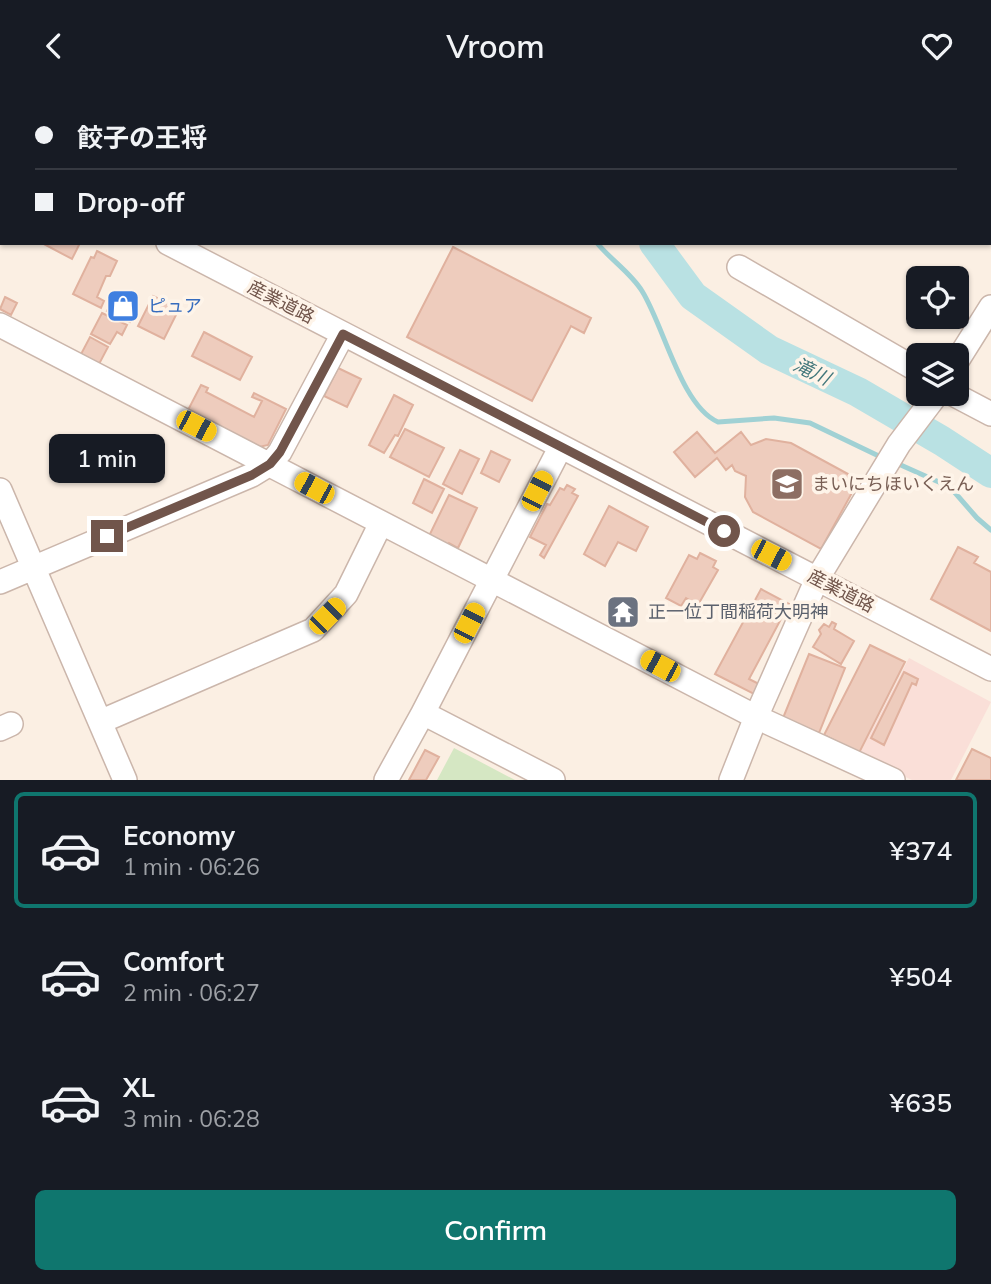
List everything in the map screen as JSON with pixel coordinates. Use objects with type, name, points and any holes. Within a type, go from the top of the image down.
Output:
[{"type":"street","name":"産業道路","points":[[172,245],[991,669]]},
{"type":"street","points":[[739,267],[906,364]]},
{"type":"street","points":[[968,343],[991,307]]},
{"type":"street","points":[[0,325],[757,716],[893,780]]},
{"type":"street","points":[[0,582],[252,475],[270,464],[280,452],[343,334]]},
{"type":"street","points":[[731,780],[817,579],[899,444],[932,406]]},
{"type":"street","points":[[969,406],[991,414]]},
{"type":"street","points":[[386,780],[560,448]]},
{"type":"street","points":[[0,490],[102,721],[125,780]]},
{"type":"street","points":[[102,721],[313,630],[346,594],[381,523]]},
{"type":"street","points":[[423,713],[553,780]]},
{"type":"shaded area","points":[[909,658],[991,702],[951,780],[912,780],[859,755]]},
{"type":"green space","points":[[454,748],[515,780],[437,780]]},
{"type":"building","points":[[46,245],[79,245],[72,259]]},
{"type":"building","points":[[453,247],[591,318],[584,333],[571,326],[532,401],[407,337]]},
{"type":"building","points":[[97,251],[117,261],[110,276],[106,276],[97,297],[104,301],[101,308],[73,294],[91,257],[94,258]]},
{"type":"building","points":[[115,294],[138,305],[130,322],[107,311]]},
{"type":"building","points":[[153,296],[179,309],[164,339],[138,326]]},
{"type":"building","points":[[5,297],[17,303],[11,315],[0,309]]},
{"type":"building","points":[[102,313],[127,325],[122,335],[117,332],[110,344],[91,334]]},
{"type":"building","points":[[204,332],[252,357],[240,380],[192,356]]},
{"type":"building","points":[[90,337],[108,347],[98,366],[80,356]]},
{"type":"building","points":[[338,368],[361,379],[347,407],[324,396]]},
{"type":"building","points":[[201,385],[208,388],[206,392],[254,417],[262,401],[252,397],[254,393],[286,409],[268,445],[259,447],[188,410]]},
{"type":"building","points":[[394,395],[413,405],[398,436],[395,435],[384,453],[369,445]]},
{"type":"building","points":[[405,429],[444,448],[429,477],[390,457]]},
{"type":"building","points":[[697,432],[715,453],[741,432],[751,445],[766,439],[791,443],[859,480],[821,549],[753,512],[745,497],[746,476],[735,471],[732,465],[726,470],[717,458],[695,477],[674,452]]},
{"type":"building","points":[[460,450],[479,459],[462,494],[443,484]]},
{"type":"building","points":[[491,451],[510,460],[499,482],[481,473]]},
{"type":"building","points":[[424,479],[444,489],[432,513],[413,503]]},
{"type":"building","points":[[567,485],[575,489],[572,493],[578,496],[544,558],[540,555],[546,545],[530,537],[547,504],[550,505],[560,488],[564,490]]},
{"type":"building","points":[[449,495],[477,508],[458,548],[449,543],[447,546],[429,536]]},
{"type":"building","points":[[609,506],[648,527],[636,551],[618,542],[605,566],[584,554]]},
{"type":"building","points":[[958,547],[978,557],[974,563],[991,572],[991,631],[931,599]]},
{"type":"building","points":[[700,553],[716,561],[713,567],[718,570],[698,605],[686,598],[681,606],[666,598],[689,555],[697,559]]},
{"type":"building","points":[[761,589],[789,604],[749,679],[759,684],[754,694],[715,674]]},
{"type":"building","points":[[624,603],[631,616],[620,620],[615,607]]},
{"type":"building","points":[[832,622],[836,624],[834,629],[854,641],[841,664],[813,647],[821,634],[819,630],[824,624],[829,627]]},
{"type":"building","points":[[870,645],[905,662],[859,753],[824,735]]},
{"type":"building","points":[[809,654],[845,668],[819,733],[783,718]]},
{"type":"building","points":[[904,672],[918,679],[916,685],[912,683],[884,745],[871,738]]},
{"type":"building","points":[[972,749],[991,758],[991,780],[956,780]]},
{"type":"building","points":[[425,750],[439,757],[426,780],[409,780]]},
{"type":"waterway","points":[[599,245],[642,291],[683,383],[705,413],[718,422],[774,418],[810,423],[885,459]]},
{"type":"waterway","name":"滝川","points":[[655,245],[693,296],[769,350],[858,392],[991,473]]},
{"type":"waterway","points":[[894,462],[950,487],[991,530]]},
{"type":"place","name":"ピュア","points":[[123,306]]},
{"type":"place","name":"まいにちほいくえん","points":[[787,484]]},
{"type":"place","name":"正一位丁間稲荷大明神","points":[[623,612]]},
{"type":"route","points":[[107,536],[252,475],[270,464],[280,452],[343,334],[724,531]]}]
